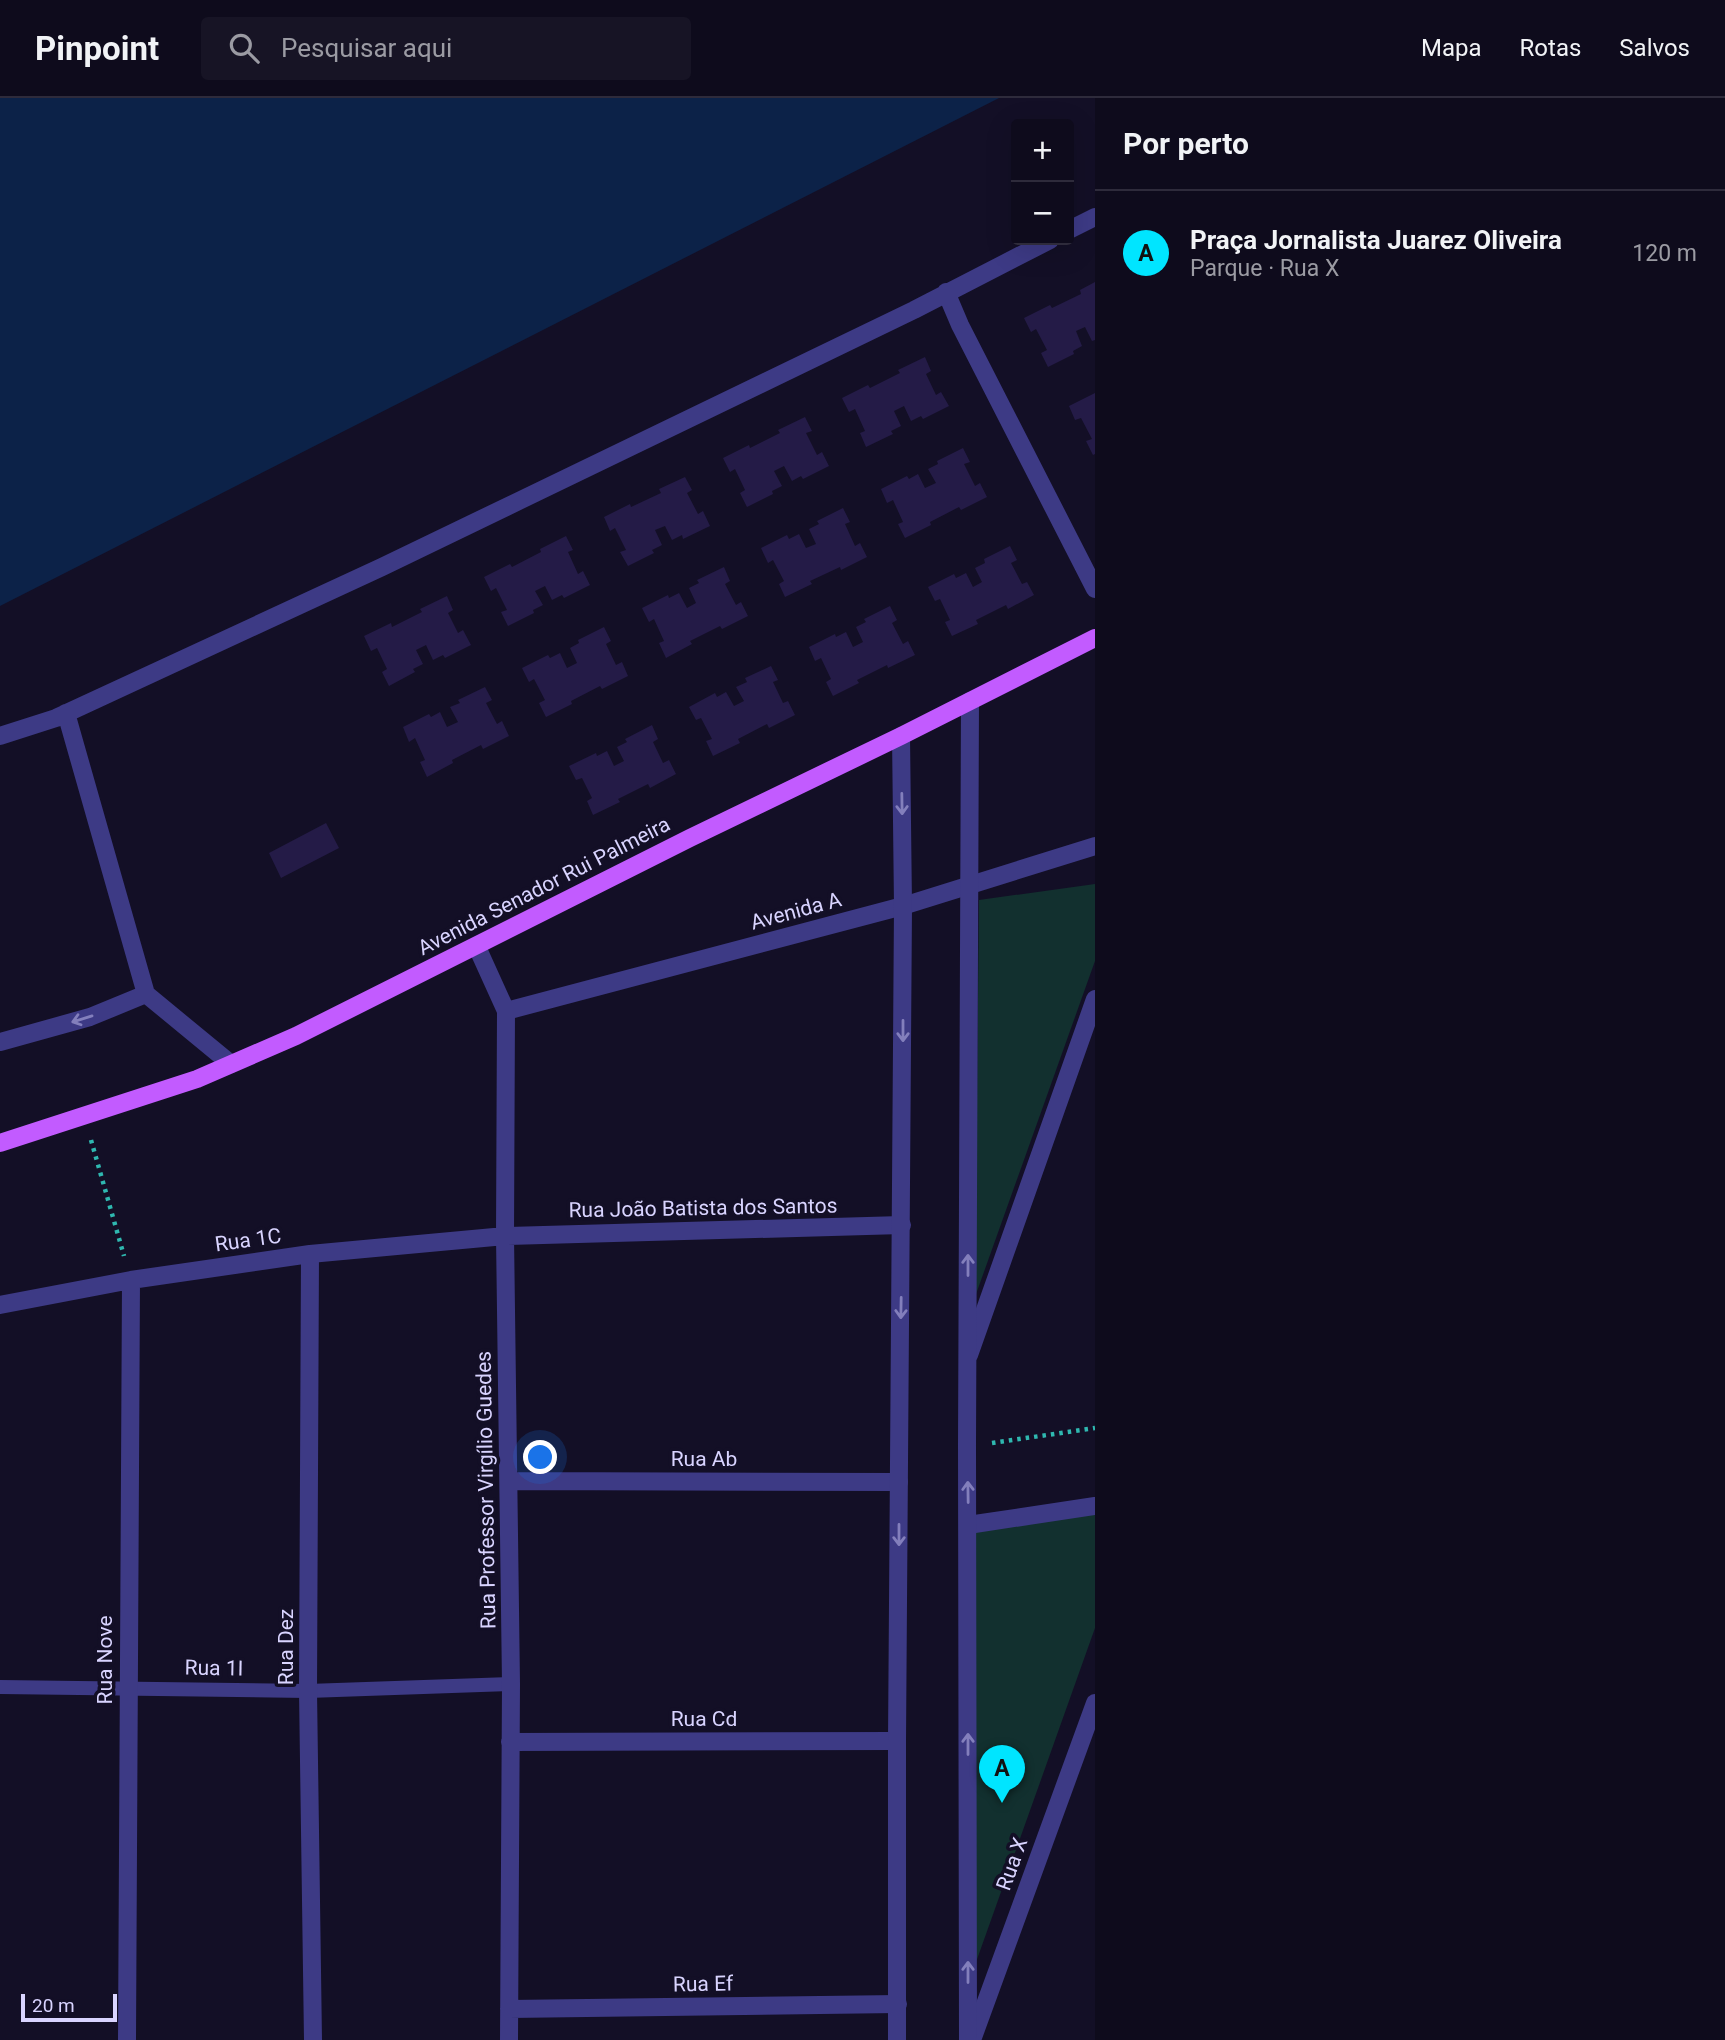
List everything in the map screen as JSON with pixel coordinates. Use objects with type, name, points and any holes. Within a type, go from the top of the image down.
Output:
[{"type":"main road","name":"Avenida Senador Rui Palmeira","points":[[0,1143],[197,1079],[296,1036],[1095,638]]},
{"type":"street","points":[[1074,228],[1095,217]]},
{"type":"street","points":[[0,736],[66,713],[382,567],[914,310],[1040,245]]},
{"type":"street","points":[[946,292],[960,325],[1095,589]]},
{"type":"street","points":[[970,701],[967,1446],[970,2040]]},
{"type":"street","points":[[66,713],[146,994],[231,1064]]},
{"type":"street","points":[[897,2040],[903,906],[901,736]]},
{"type":"street","name":"Avenida A","points":[[506,1011],[903,906],[1095,846]]},
{"type":"street","name":"Rua Professor Virgílio Guedes","points":[[477,947],[506,1011],[509,2040]]},
{"type":"street","points":[[0,1042],[90,1017],[146,994]]},
{"type":"street","points":[[968,1358],[1095,999]]},
{"type":"street","name":"Rua João Batista dos Santos","points":[[505,1236],[902,1225]]},
{"type":"street","name":"Rua 1C","points":[[0,1305],[131,1280],[310,1254],[505,1236]]},
{"type":"street","name":"Rua Dez","points":[[310,1254],[308,1690],[313,2040]]},
{"type":"street","name":"Rua Nove","points":[[127,2040],[131,1280]]},
{"type":"street","name":"Rua Ab","points":[[509,1480],[899,1482]]},
{"type":"street","points":[[968,1525],[1095,1506]]},
{"type":"street","name":"Rua X","points":[[970,2040],[1095,1703]]},
{"type":"street","name":"Rua Cd","points":[[510,1742],[897,1741]]},
{"type":"street","name":"Rua Ef","points":[[509,2009],[898,2004]]},
{"type":"lane","name":"Rua 1I","points":[[0,1687],[308,1690],[510,1684]]},
{"type":"path","points":[[84,1116],[131,1280]]},
{"type":"path","points":[[967,1446],[1095,1428]]},
{"type":"green space","points":[[1095,884],[1095,961],[975,1297],[979,900]]},
{"type":"green space","points":[[1095,1511],[1095,1628],[970,1979],[975,1527]]},
{"type":"water","points":[[0,98],[999,98],[0,606]]},
{"type":"building","points":[[1095,282],[1095,340],[1092,341],[1085,327],[1076,331],[1082,346],[1073,351],[1074,354],[1048,367],[1041,353],[1047,350],[1036,329],[1031,332],[1024,318],[1081,294],[1080,290]]},
{"type":"building","points":[[925,357],[931,371],[926,374],[936,395],[941,392],[949,406],[923,419],[921,416],[911,421],[904,406],[894,411],[901,426],[891,431],[893,434],[866,447],[860,433],[865,431],[855,409],[849,412],[842,398],[868,385],[870,388]]},
{"type":"building","points":[[1095,393],[1093,455],[1086,441],[1092,439],[1081,418],[1075,420],[1069,406]]},
{"type":"building","points":[[805,417],[812,431],[806,433],[817,455],[822,452],[829,466],[803,479],[801,476],[792,481],[784,466],[774,471],[782,486],[772,491],[773,494],[747,507],[740,493],[745,490],[735,469],[730,472],[723,458],[780,433],[778,430]]},
{"type":"building","points":[[963,448],[970,462],[964,464],[975,486],[980,483],[987,497],[961,510],[959,507],[905,538],[898,524],[903,522],[893,500],[887,503],[881,489],[907,476],[909,479],[918,474],[925,488],[936,483],[928,469],[938,464],[937,461]]},
{"type":"building","points":[[685,477],[692,490],[687,493],[698,514],[703,511],[710,526],[683,539],[682,535],[672,540],[665,526],[655,530],[662,545],[652,550],[654,553],[628,566],[620,552],[626,550],[615,528],[610,531],[604,517],[661,493],[659,489]]},
{"type":"building","points":[[843,508],[850,522],[845,524],[855,546],[860,543],[867,557],[810,581],[812,584],[785,597],[779,584],[784,581],[773,560],[768,563],[761,548],[787,535],[789,539],[799,534],[806,548],[816,544],[809,529],[819,524],[817,521]]},
{"type":"building","points":[[566,536],[573,550],[568,552],[578,574],[583,571],[590,585],[564,598],[562,595],[552,600],[545,586],[535,591],[543,605],[533,610],[534,613],[508,626],[501,612],[507,610],[496,588],[491,591],[484,577],[510,564],[512,567]]},
{"type":"building","points":[[1010,546],[1017,560],[1011,563],[1022,584],[1027,582],[1034,595],[1008,609],[1006,605],[976,620],[978,624],[952,636],[945,622],[950,620],[940,599],[935,601],[928,587],[954,574],[956,578],[966,573],[973,587],[982,582],[975,568],[985,563],[984,559]]},
{"type":"building","points":[[724,567],[730,581],[725,584],[736,605],[741,602],[748,616],[690,641],[692,644],[666,658],[659,643],[664,641],[654,619],[649,622],[642,608],[668,595],[669,598],[679,593],[687,608],[696,603],[689,588],[699,583],[697,580]]},
{"type":"building","points":[[447,596],[453,610],[448,613],[458,633],[463,630],[471,645],[445,658],[443,655],[433,660],[426,645],[416,650],[423,664],[413,669],[415,672],[389,686],[382,672],[387,669],[377,648],[371,651],[364,636],[391,623],[392,627]]},
{"type":"building","points":[[890,606],[897,620],[892,623],[903,644],[908,641],[915,655],[857,680],[859,683],[833,696],[826,682],[831,679],[821,658],[815,661],[809,647],[835,634],[836,637],[846,632],[853,647],[863,642],[856,627],[866,622],[864,619]]},
{"type":"building","points":[[604,627],[611,641],[606,644],[616,665],[622,662],[628,676],[602,689],[600,686],[546,717],[539,703],[545,700],[534,679],[529,682],[522,668],[548,655],[550,658],[560,653],[567,668],[577,663],[570,648],[579,643],[578,640]]},
{"type":"building","points":[[771,666],[778,680],[773,682],[783,703],[788,701],[795,715],[769,728],[767,724],[738,739],[740,743],[713,756],[706,741],[712,739],[701,718],[696,720],[689,707],[715,693],[717,697],[726,692],[734,706],[744,701],[736,687],[747,682],[745,678]]},
{"type":"building","points":[[485,687],[492,700],[486,703],[497,724],[502,721],[509,736],[483,749],[481,745],[427,777],[420,762],[425,760],[415,738],[409,742],[403,727],[429,714],[431,717],[440,712],[447,727],[458,722],[450,707],[460,703],[458,700]]},
{"type":"building","points":[[652,725],[658,739],[653,742],[663,763],[669,760],[676,774],[650,788],[648,784],[593,815],[587,801],[592,798],[582,778],[576,780],[569,766],[596,753],[597,756],[607,751],[614,766],[624,761],[617,747],[627,742],[625,739]]},
{"type":"building","points":[[326,823],[339,848],[281,878],[269,853]]},
{"type":"place","name":"Praça Jornalista Juarez Oliveira","points":[[1002,1803]]}]
